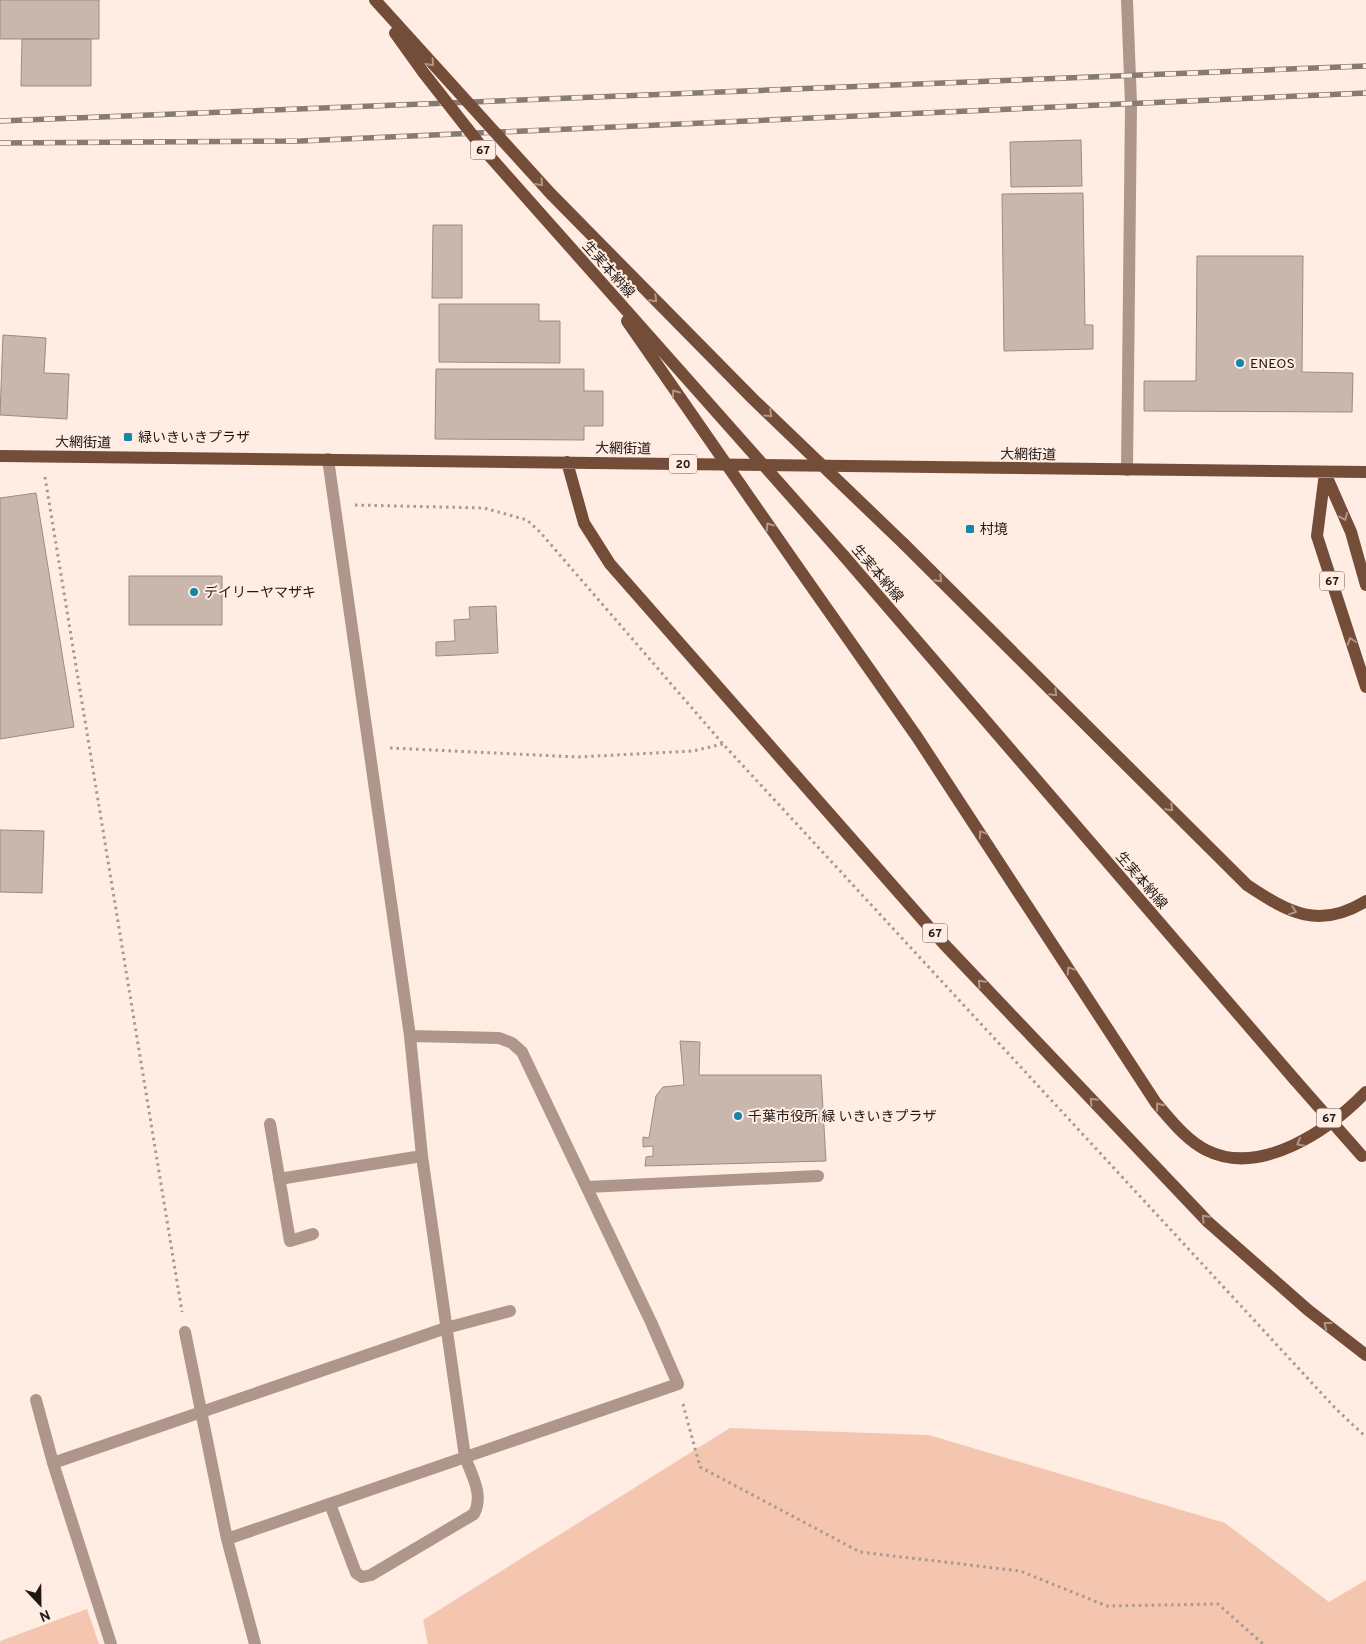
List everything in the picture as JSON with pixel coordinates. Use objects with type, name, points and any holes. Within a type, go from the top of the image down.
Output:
[{"type":"main road","name":"生実本納線","points":[[374,0],[423,72],[485,151],[606,290],[844,556],[1364,1158]]},
{"type":"main road","points":[[374,0],[550,194],[753,399],[904,544],[1247,885],[1275,903],[1299,913],[1321,916],[1347,913],[1366,901]]},
{"type":"main road","name":"67","points":[[606,290],[663,376],[928,752],[1156,1103],[1183,1134],[1206,1150],[1230,1157],[1262,1156],[1288,1149],[1308,1138],[1366,1092]]},
{"type":"main road","name":"大網街道","points":[[0,456],[1366,472]]},
{"type":"main road","name":"67","points":[[567,462],[584,523],[610,564],[944,944],[1208,1222],[1308,1310],[1366,1355]]},
{"type":"main road","name":"67","points":[[1325,473],[1350,532],[1366,585]]},
{"type":"main road","name":"67","points":[[1325,473],[1317,536],[1366,687]]},
{"type":"street","points":[[1127,0],[1131,85],[1127,470]]},
{"type":"street","points":[[328,459],[410,1036],[422,1156],[465,1458],[480,1497],[479,1505],[474,1514],[371,1575],[362,1577],[356,1574],[330,1504]]},
{"type":"street","points":[[227,1539],[678,1384],[652,1322],[522,1052],[512,1043],[499,1038],[410,1036]]},
{"type":"street","points":[[270,1124],[290,1241],[313,1234]]},
{"type":"street","points":[[279,1178],[422,1156]]},
{"type":"street","points":[[587,1187],[818,1176]]},
{"type":"street","points":[[53,1463],[446,1328],[510,1311]]},
{"type":"street","points":[[185,1332],[227,1539],[255,1644]]},
{"type":"street","points":[[36,1400],[53,1463],[111,1644]]},
{"type":"path","points":[[41,456],[185,1332]]},
{"type":"path","points":[[334,504],[484,508],[526,520],[540,532],[723,744],[1336,1409],[1366,1436]]},
{"type":"path","points":[[369,748],[578,757],[693,751],[723,744]]},
{"type":"path","points":[[678,1384],[700,1467],[860,1552],[1020,1572],[1107,1606],[1218,1604],[1264,1644]]},
{"type":"shaded area","points":[[730,1428],[929,1435],[1225,1523],[1329,1602],[1366,1580],[1366,1644],[428,1644],[423,1620]]},
{"type":"shaded area","points":[[87,1609],[99,1644],[0,1644],[0,1641]]},
{"type":"building","points":[[0,0],[99,0],[99,39],[0,39]]},
{"type":"building","points":[[22,39],[91,39],[91,86],[21,86]]},
{"type":"building","points":[[1081,140],[1082,186],[1011,187],[1010,142]]},
{"type":"building","points":[[1083,193],[1085,325],[1093,325],[1093,349],[1004,351],[1002,194]]},
{"type":"building","points":[[433,225],[462,225],[462,298],[432,298]]},
{"type":"building","points":[[1197,256],[1303,256],[1302,372],[1353,373],[1352,412],[1144,411],[1144,381],[1196,381]]},
{"type":"building","points":[[439,304],[539,304],[539,321],[560,321],[560,363],[439,362]]},
{"type":"building","points":[[3,335],[46,338],[44,373],[69,374],[67,419],[0,415]]},
{"type":"building","points":[[436,369],[584,369],[584,391],[603,391],[603,426],[584,426],[584,440],[435,439]]},
{"type":"building","points":[[36,493],[74,727],[0,739],[0,498]]},
{"type":"building","points":[[129,576],[222,576],[222,625],[129,625]]},
{"type":"building","points":[[496,606],[498,653],[436,656],[436,642],[455,641],[454,620],[470,619],[469,607]]},
{"type":"building","points":[[0,830],[44,831],[42,893],[0,892]]},
{"type":"building","name":"千葉市役所 緑 いきいきプラザ","points":[[680,1041],[700,1042],[699,1075],[821,1075],[826,1161],[645,1166],[646,1157],[653,1156],[653,1146],[643,1147],[643,1137],[649,1138],[656,1096],[663,1087],[684,1085]]},
{"type":"railway","points":[[0,121],[1366,66]]},
{"type":"railway","points":[[0,143],[301,141],[1366,93]]},
{"type":"place","name":"ENEOS","points":[[1240,363]]},
{"type":"place","name":"緑いきいきプラザ","points":[[128,437]]},
{"type":"place","name":"村境","points":[[970,529]]},
{"type":"place","name":"デイリーヤマザキ","points":[[194,592]]},
{"type":"place","name":"千葉市役所 緑 いきいきプラザ","points":[[738,1116]]}]
